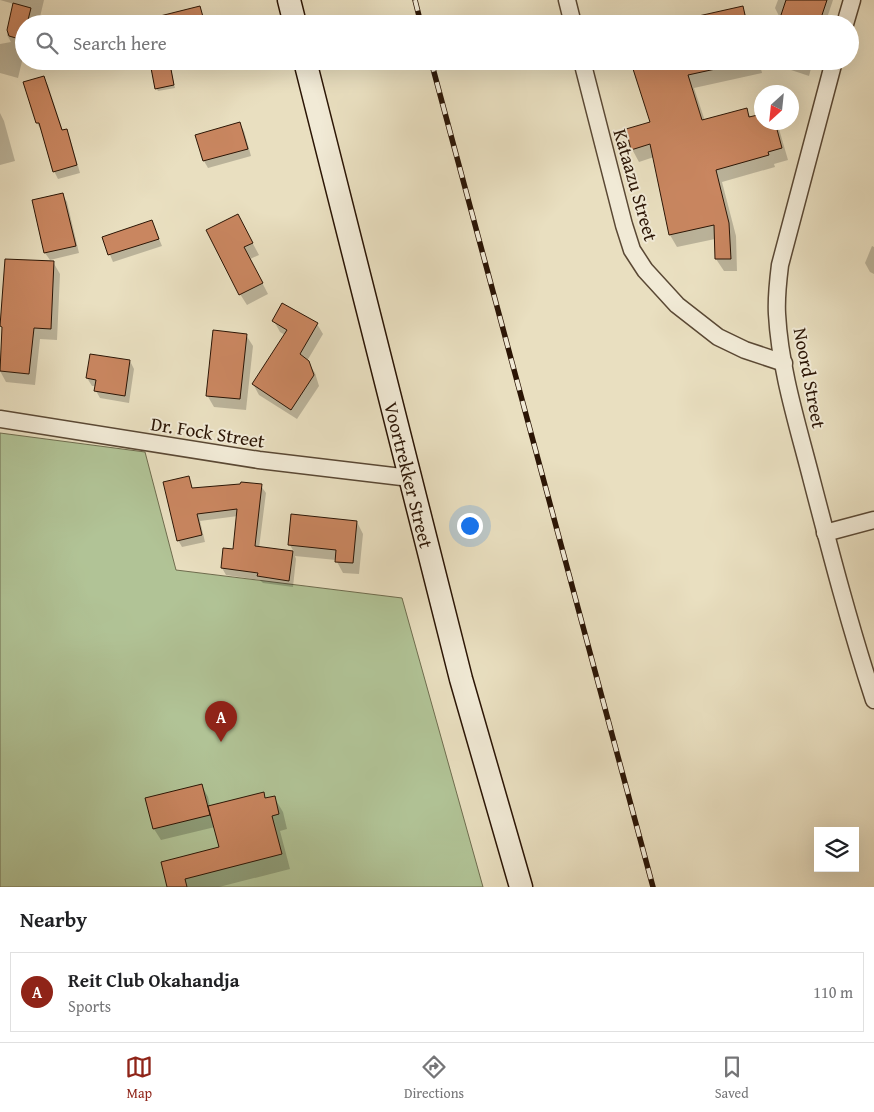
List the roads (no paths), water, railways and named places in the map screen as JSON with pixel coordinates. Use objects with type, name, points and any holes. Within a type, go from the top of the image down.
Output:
[{"type":"main road","points":[[289,0],[293,15]]},
{"type":"main road","name":"Voortrekker Street","points":[[307,70],[462,679],[521,887]]},
{"type":"street","points":[[567,0],[571,15]]},
{"type":"street","points":[[848,15],[852,0]]},
{"type":"street","name":"Kataazu Street","points":[[584,70],[624,225],[632,250],[645,270],[677,305],[718,338],[745,350],[784,363]]},
{"type":"street","name":"Noord Street","points":[[832,70],[780,264],[777,315],[784,363],[825,533],[857,648],[874,700]]},
{"type":"street","name":"Dr. Fock Street","points":[[0,419],[259,460],[410,478]]},
{"type":"street","points":[[825,533],[874,520]]},
{"type":"railway","points":[[415,0],[419,15]]},
{"type":"railway","points":[[433,70],[653,887]]},
{"type":"place","name":"Reit Club Okahandja","points":[[221,742]]}]
